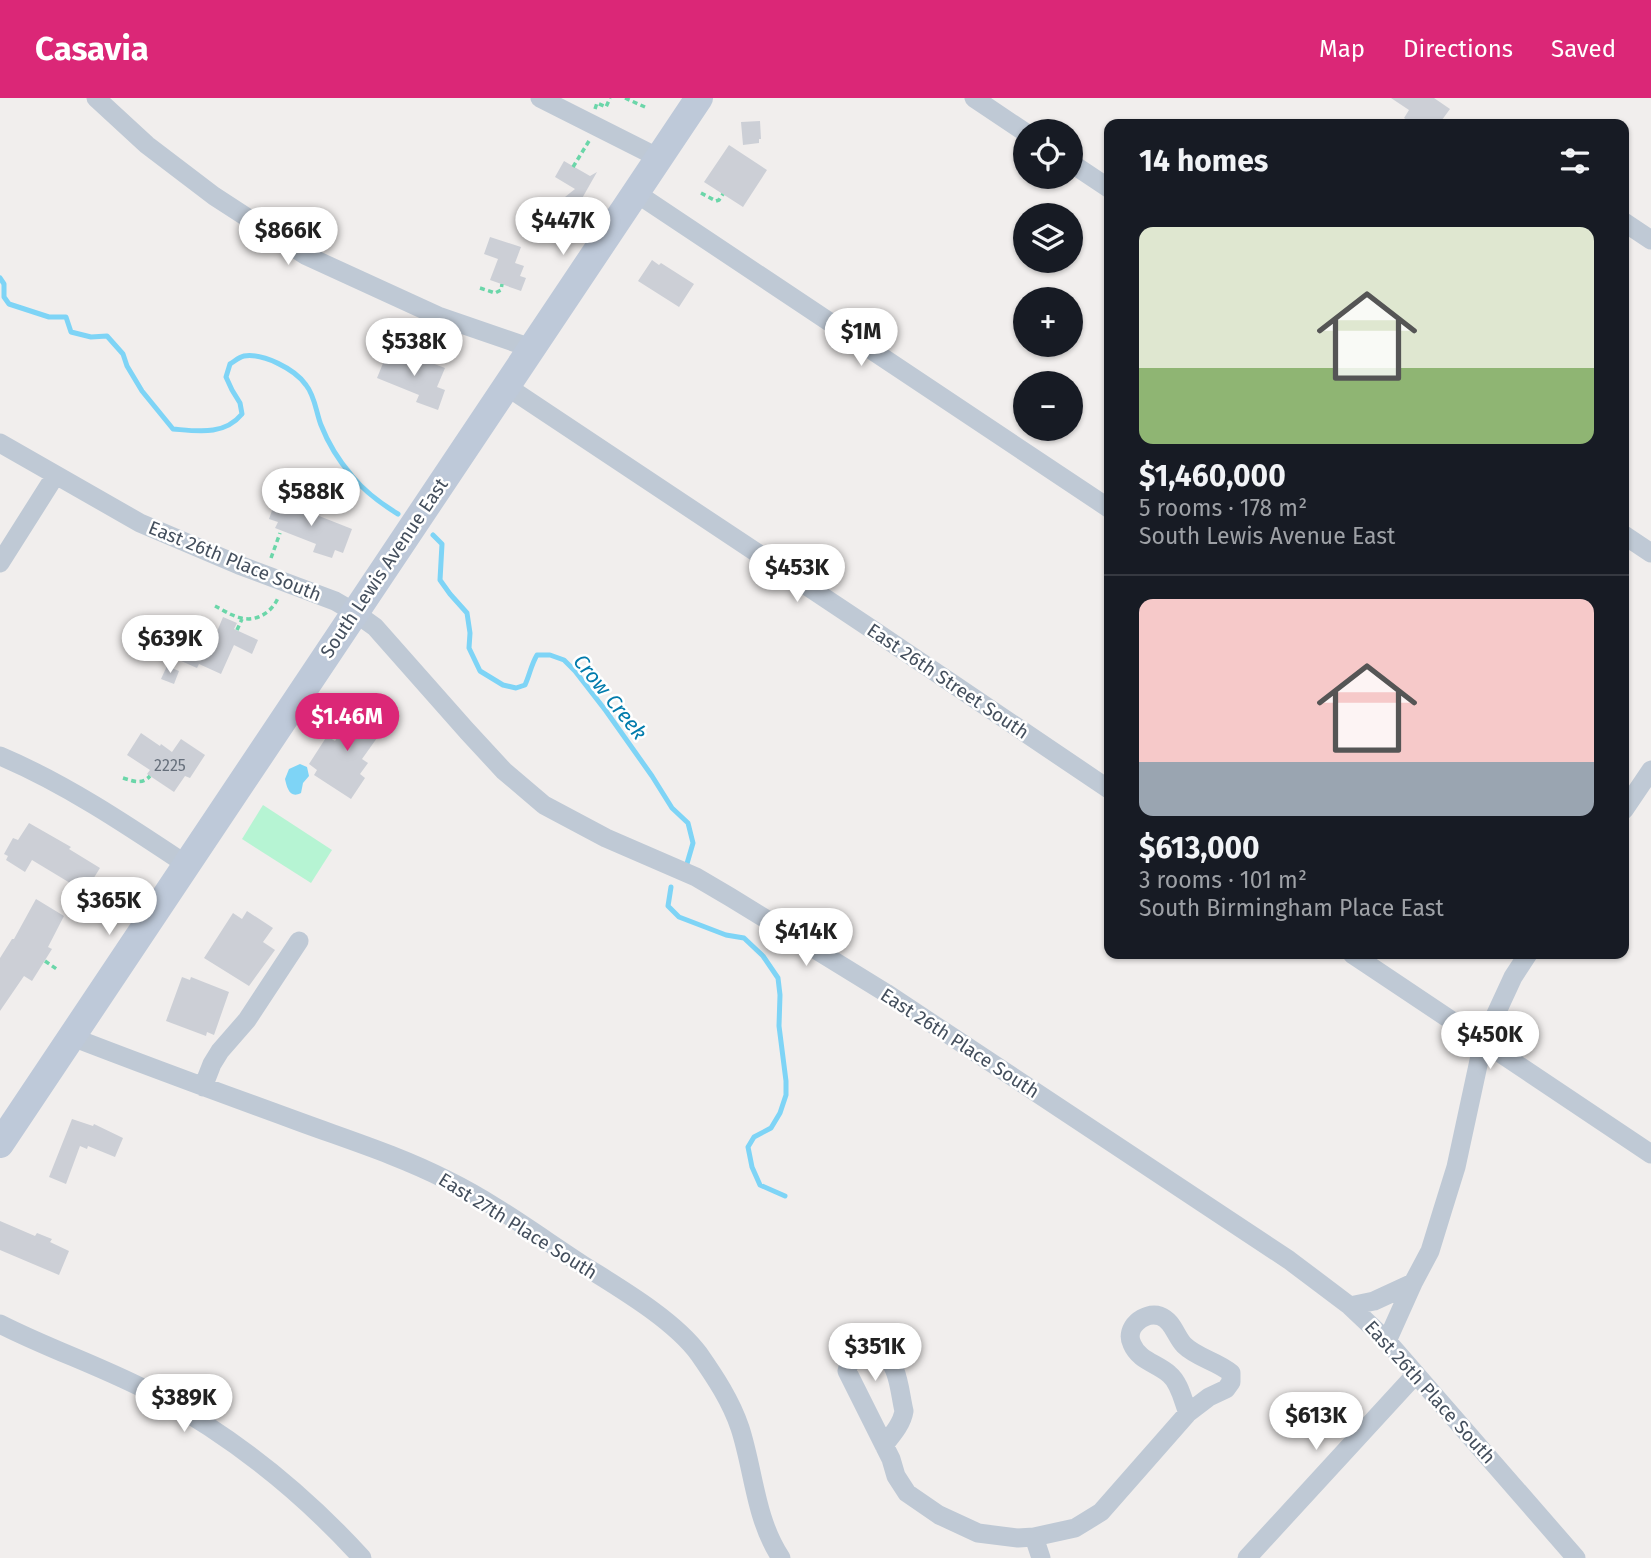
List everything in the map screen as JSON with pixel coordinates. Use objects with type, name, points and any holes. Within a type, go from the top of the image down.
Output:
[{"type":"main road","name":"South Lewis Avenue East","points":[[0,1144],[699,98]]},
{"type":"street","points":[[96,98],[147,145],[205,189],[306,255],[439,316],[531,348]]},
{"type":"street","points":[[540,98],[659,158]]},
{"type":"street","points":[[974,98],[1013,124]]},
{"type":"street","points":[[1083,171],[1104,185]]},
{"type":"street","points":[[636,193],[1104,505]]},
{"type":"street","points":[[1629,225],[1651,240]]},
{"type":"street","name":"East 26th Street South","points":[[506,386],[1104,786]]},
{"type":"street","name":"East 26th Place South","points":[[0,443],[141,523],[264,575],[335,601],[354,612],[374,627],[505,771],[544,805],[606,838],[696,877],[875,987],[1289,1259],[1350,1306],[1387,1341],[1576,1558]]},
{"type":"street","points":[[0,563],[55,476]]},
{"type":"street","points":[[1629,538],[1651,553]]},
{"type":"street","points":[[0,756],[102,809],[187,865]]},
{"type":"street","points":[[1629,803],[1651,770]]},
{"type":"street","points":[[203,1087],[220,1051],[247,1020],[299,941]]},
{"type":"street","points":[[1359,959],[1651,1154]]},
{"type":"street","points":[[1387,1341],[1430,1251],[1456,1167],[1483,1042],[1513,977],[1525,959]]},
{"type":"street","name":"East 27th Place South","points":[[72,1037],[391,1155],[448,1180],[629,1294],[680,1334],[697,1351],[727,1396],[740,1426],[764,1525],[781,1558]]},
{"type":"street","points":[[1350,1306],[1374,1301],[1413,1283]]},
{"type":"street","points":[[884,1445],[901,1487],[939,1515],[978,1534],[1034,1537],[1075,1528],[1101,1512],[1188,1413],[1209,1397],[1226,1389],[1231,1382],[1231,1373],[1185,1345],[1165,1319],[1157,1315],[1146,1316],[1137,1321],[1131,1330],[1133,1347],[1140,1356],[1170,1375],[1178,1386],[1188,1413]]},
{"type":"street","points":[[0,1324],[107,1371],[192,1415],[297,1493],[337,1530],[362,1558]]},
{"type":"street","points":[[1247,1558],[1416,1374]]},
{"type":"street","points":[[1034,1537],[1041,1558]]},
{"type":"path","points":[[625,98],[645,107]]},
{"type":"path","points":[[573,167],[598,128]]},
{"type":"path","points":[[701,193],[716,201],[723,194]]},
{"type":"path","points":[[480,288],[495,293],[501,290],[502,284]]},
{"type":"path","points":[[428,361],[432,349]]},
{"type":"path","points":[[264,575],[280,533]]},
{"type":"path","points":[[215,606],[242,619],[262,616],[269,612],[277,600]]},
{"type":"path","points":[[237,630],[242,619]]},
{"type":"path","points":[[123,778],[143,782],[150,776]]},
{"type":"path","points":[[45,961],[58,970]]},
{"type":"green space","points":[[263,805],[332,850],[311,883],[242,839]]},
{"type":"water","points":[[300,764],[307,767],[309,776],[303,783],[301,793],[294,795],[288,789],[285,779],[289,769]]},
{"type":"building","points":[[1391,98],[1434,98],[1450,109],[1443,119],[1406,119],[1409,110]]},
{"type":"building","points":[[760,121],[759,143],[743,145],[741,122]]},
{"type":"building","points":[[729,145],[767,170],[743,207],[704,182]]},
{"type":"building","points":[[564,161],[590,176],[597,172],[576,209],[578,211],[563,224],[550,209],[575,189],[555,177]]},
{"type":"building","points":[[490,237],[521,247],[515,263],[524,266],[520,276],[526,278],[521,291],[490,280],[498,259],[484,254]]},
{"type":"building","points":[[652,260],[694,284],[679,307],[638,281]]},
{"type":"building","points":[[388,351],[407,358],[408,354],[445,368],[437,387],[445,390],[438,410],[416,402],[419,395],[377,378]]},
{"type":"building","points":[[276,499],[352,529],[343,553],[335,550],[332,558],[313,552],[316,544],[275,528],[278,522],[269,519]]},
{"type":"building","points":[[223,617],[237,623],[234,629],[258,640],[252,654],[234,645],[221,674],[199,664],[197,668],[179,660],[193,630],[214,639]]},
{"type":"building","points":[[167,666],[179,671],[174,684],[161,679]]},
{"type":"building","points":[[361,703],[380,716],[369,732],[377,738],[362,759],[368,763],[360,774],[365,778],[351,799],[314,775],[317,770],[309,764],[327,736],[335,741]]},
{"type":"building","points":[[141,733],[172,752],[181,739],[205,755],[190,778],[185,776],[174,792],[147,774],[150,770],[127,755]]},
{"type":"building","points":[[29,823],[71,847],[69,849],[100,868],[85,892],[32,860],[25,872],[6,860],[8,856],[4,854],[13,838],[18,840]]},
{"type":"building","points":[[36,899],[64,916],[48,947],[52,949],[32,981],[24,976],[0,1011],[0,958]]},
{"type":"building","points":[[247,911],[273,928],[263,942],[275,950],[249,986],[204,958],[233,913],[242,919]]},
{"type":"building","points":[[182,977],[190,980],[191,977],[229,992],[214,1035],[207,1032],[206,1036],[166,1021]]},
{"type":"building","points":[[72,1119],[93,1126],[94,1124],[123,1138],[115,1157],[88,1146],[87,1149],[80,1146],[66,1184],[49,1177]]},
{"type":"building","points":[[0,1221],[35,1236],[37,1233],[52,1239],[50,1242],[69,1251],[59,1275],[0,1250]]},
{"type":"waterway","name":"Crow Creek","points":[[0,278],[4,284],[4,297],[9,304],[49,317],[66,317],[71,332],[91,337],[107,336],[123,354],[142,391],[173,429],[210,431],[227,426],[242,414],[240,403],[226,377],[230,364],[240,357],[260,357],[287,368],[309,389],[324,432],[348,471],[368,492],[398,514]]},
{"type":"waterway","name":"Crow Creek","points":[[433,535],[442,544],[440,580],[467,613],[469,648],[480,671],[503,685],[516,688],[525,685],[537,655],[550,655],[564,660],[606,711],[672,808],[688,823],[693,843],[686,867]]},
{"type":"waterway","name":"Crow Creek","points":[[671,887],[668,906],[679,917],[726,935],[744,938],[763,956],[778,978],[779,1026],[786,1095],[771,1128],[754,1137],[748,1147],[752,1167],[760,1185],[785,1196]]}]
